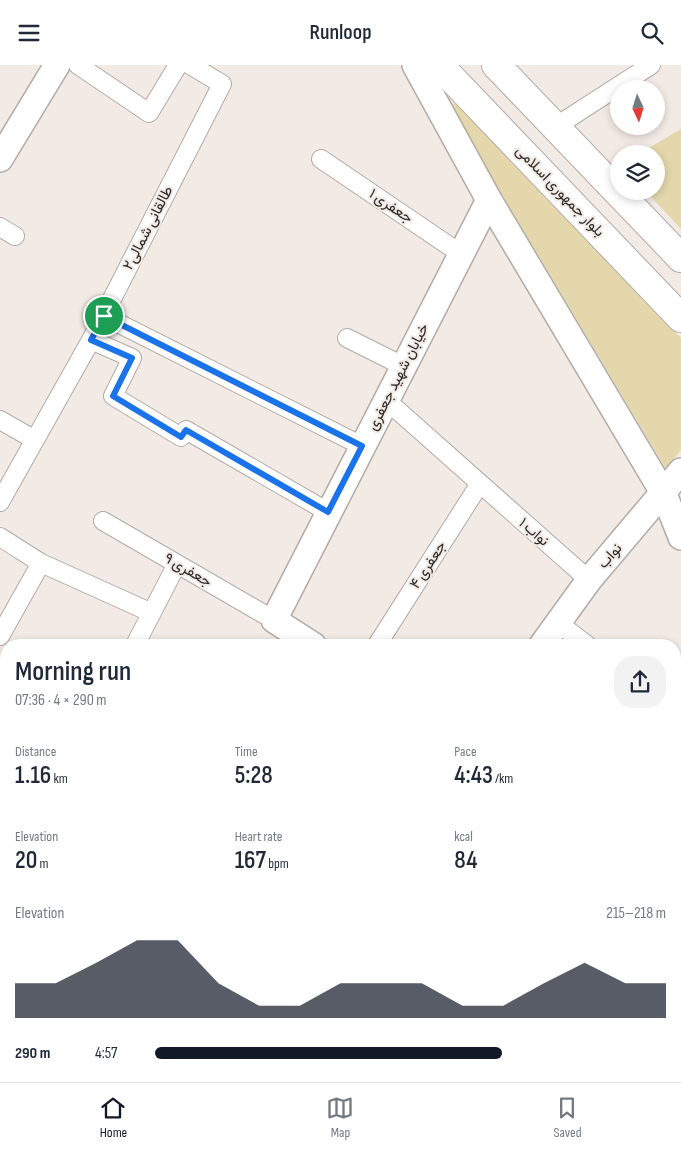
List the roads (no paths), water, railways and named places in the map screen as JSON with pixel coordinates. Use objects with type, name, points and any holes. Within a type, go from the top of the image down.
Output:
[{"type":"main road","name":"بلوار جمهوری اسلامی","points":[[438,65],[681,318]]},
{"type":"main road","points":[[498,66],[681,258]]},
{"type":"street","points":[[0,159],[57,65]]},
{"type":"street","points":[[78,65],[149,113],[178,65]]},
{"type":"street","name":"طالقانی شمالی۲","points":[[0,502],[104,316],[222,84],[190,65]]},
{"type":"street","points":[[415,65],[489,199],[672,500],[681,537]]},
{"type":"street","points":[[555,127],[650,65]]},
{"type":"street","name":"جعفری ۱","points":[[321,159],[461,254]]},
{"type":"street","name":"خیابان شهید جعفری","points":[[274,620],[489,199]]},
{"type":"street","points":[[104,316],[362,446]]},
{"type":"street","points":[[347,338],[403,366]]},
{"type":"street","points":[[91,340],[132,358],[113,396],[181,437],[186,430],[328,512]]},
{"type":"street","points":[[386,400],[479,485]]},
{"type":"street","points":[[0,420],[35,440]]},
{"type":"street","name":"نواب","points":[[546,639],[590,580],[672,500],[681,471]]},
{"type":"street","name":"نواب ۱","points":[[479,485],[590,580]]},
{"type":"street","name":"جعفری ۴","points":[[381,639],[479,485]]},
{"type":"street","name":"جعفری ۹","points":[[103,521],[274,620]]},
{"type":"street","points":[[0,537],[41,563],[152,613]]},
{"type":"street","points":[[0,636],[41,563]]},
{"type":"street","points":[[138,639],[177,564]]},
{"type":"street","points":[[274,620],[301,639]]},
{"type":"street","points":[[558,623],[579,639]]}]
